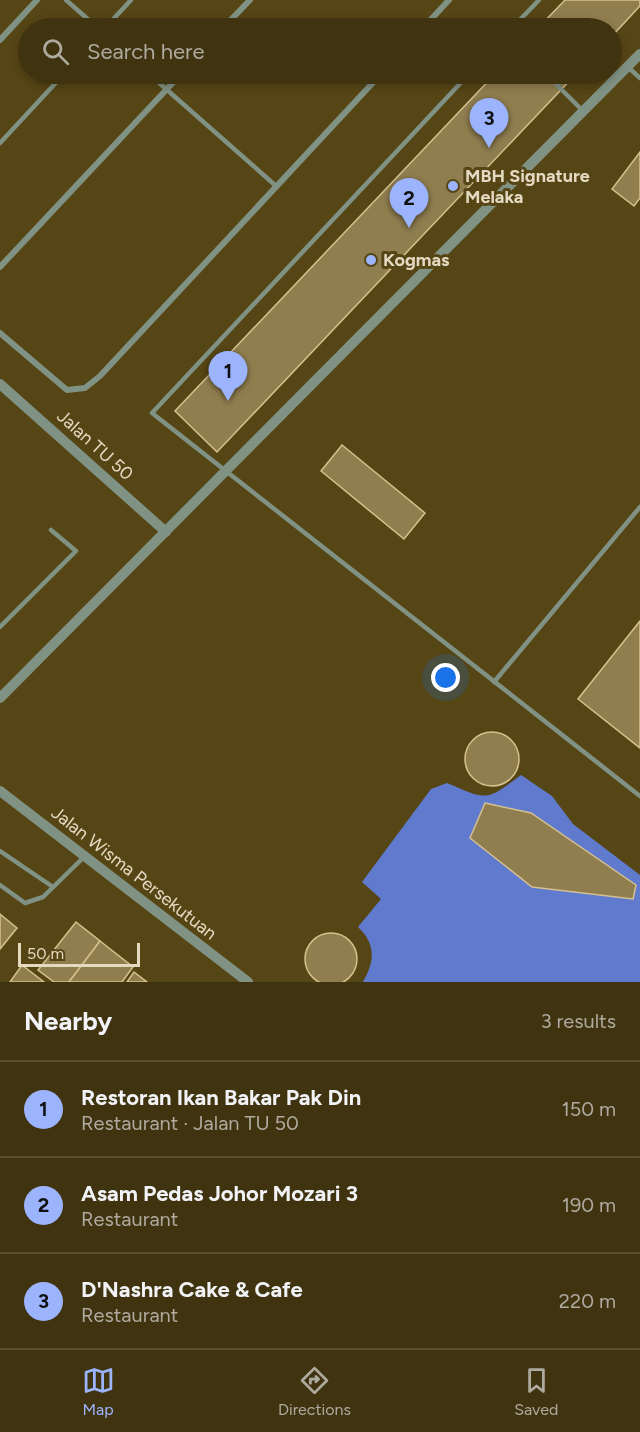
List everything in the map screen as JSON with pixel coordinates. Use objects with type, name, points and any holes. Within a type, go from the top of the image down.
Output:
[{"type":"street","points":[[20,18],[37,0]]},
{"type":"street","points":[[233,18],[250,0]]},
{"type":"street","points":[[432,18],[449,0]]},
{"type":"street","points":[[0,40],[18,21]]},
{"type":"street","points":[[622,74],[640,54]]},
{"type":"street","points":[[0,267],[171,84]]},
{"type":"street","points":[[0,333],[67,390],[85,388],[100,376],[372,84]]},
{"type":"street","points":[[0,698],[612,84]]},
{"type":"street","name":"Jalan TU 50","points":[[0,384],[166,532]]},
{"type":"street","name":"Jalan Wisma Persekutuan","points":[[0,790],[248,982]]},
{"type":"lane","points":[[66,0],[87,18]]},
{"type":"lane","points":[[114,18],[131,0]]},
{"type":"lane","points":[[522,18],[539,0]]},
{"type":"lane","points":[[628,68],[640,78]]},
{"type":"lane","points":[[0,143],[55,84]]},
{"type":"lane","points":[[160,84],[276,186]]},
{"type":"lane","points":[[460,84],[152,413],[640,795]]},
{"type":"lane","points":[[556,84],[585,112]]},
{"type":"lane","points":[[494,682],[640,507]]},
{"type":"lane","points":[[0,627],[76,551],[51,530]]},
{"type":"lane","points":[[0,851],[54,887]]},
{"type":"lane","points":[[0,885],[25,903],[36,902],[85,856]]},
{"type":"water","points":[[521,775],[552,796],[573,824],[640,875],[640,982],[363,982],[370,967],[372,953],[368,940],[358,927],[381,899],[362,882],[431,789],[447,783],[470,793],[486,796],[500,790]]},
{"type":"building","points":[[565,0],[640,0],[640,6],[622,25],[622,18],[548,18]]},
{"type":"building","points":[[486,84],[567,84],[217,452],[175,411]]},
{"type":"building","points":[[640,152],[640,198],[634,206],[612,189]]},
{"type":"building","points":[[342,445],[425,513],[404,539],[321,471]]},
{"type":"building","points":[[640,621],[640,748],[578,699]]},
{"type":"building","points":[[487,732],[497,732],[507,736],[515,744],[519,759],[515,774],[507,782],[497,786],[487,786],[477,782],[469,774],[465,764],[465,754],[469,744],[477,736]]},
{"type":"building","points":[[485,803],[531,813],[636,885],[633,899],[532,887],[470,838]]},
{"type":"building","points":[[0,914],[17,928],[0,949]]},
{"type":"building","points":[[76,922],[100,941],[69,982],[54,982],[38,970]]},
{"type":"building","points":[[331,933],[341,935],[349,941],[356,954],[355,969],[342,982],[320,982],[307,969],[305,959],[307,949],[313,941],[321,935]]},
{"type":"building","points":[[100,941],[133,967],[122,982],[69,982]]},
{"type":"building","points":[[22,965],[44,982],[10,982]]},
{"type":"building","points":[[134,972],[147,982],[127,982]]},
{"type":"place","name":"D'Nashra Cake & Cafe","points":[[489,148]]},
{"type":"place","name":"MBH Signature Melaka","points":[[453,186]]},
{"type":"place","name":"Asam Pedas Johor Mozari 3","points":[[409,228]]},
{"type":"place","name":"Kogmas","points":[[371,260]]},
{"type":"place","name":"Restoran Ikan Bakar Pak Din","points":[[228,401]]}]
